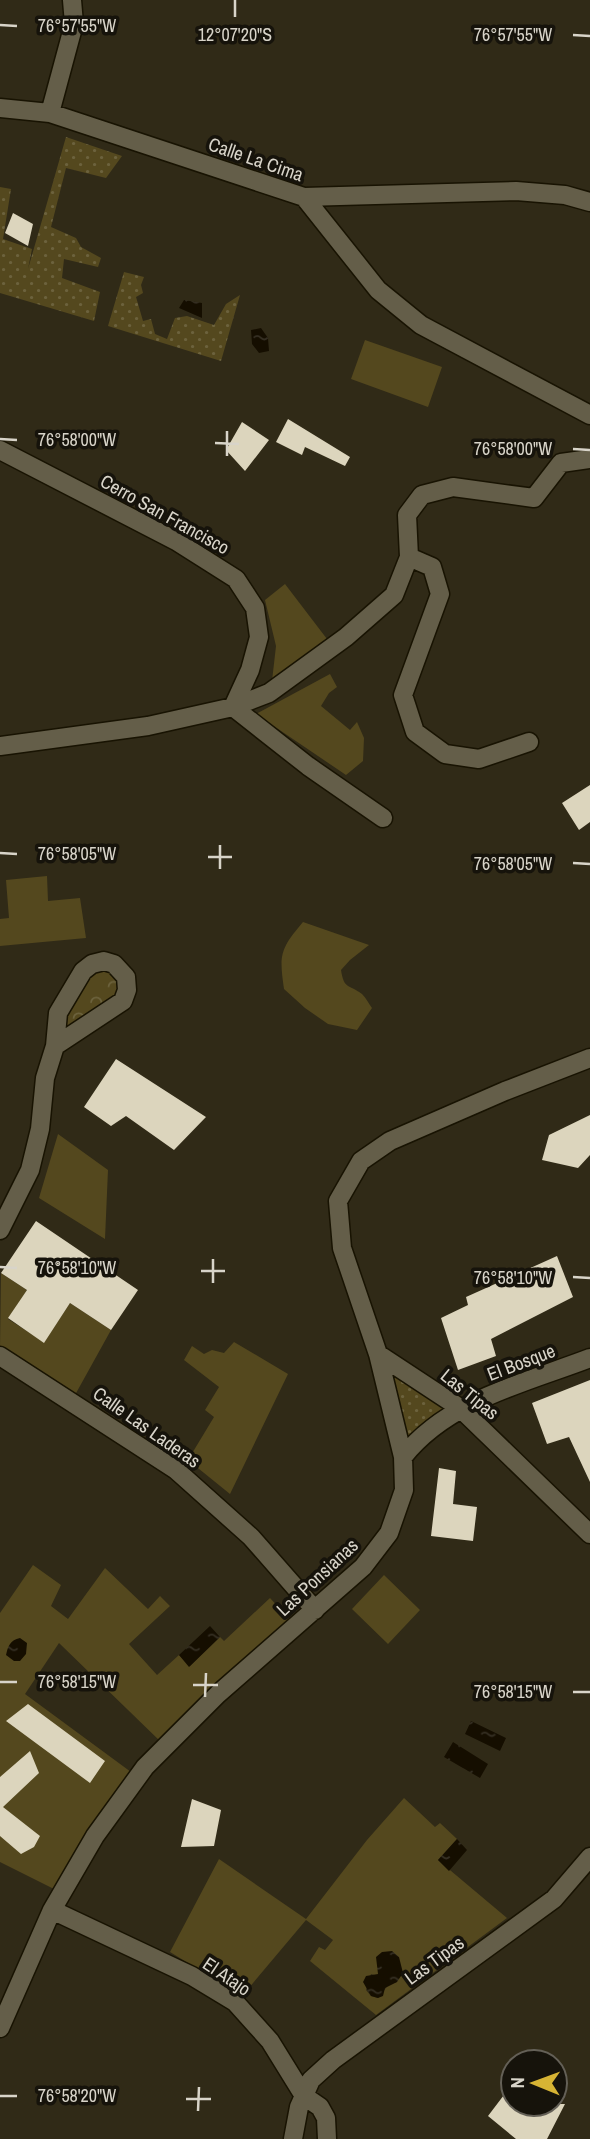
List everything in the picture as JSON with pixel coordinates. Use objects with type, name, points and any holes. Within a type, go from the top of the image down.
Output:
[{"type":"street","points":[[50,113],[74,24],[72,0]]},
{"type":"street","name":"Calle La Cima","points":[[0,108],[50,113],[304,197],[516,191],[565,195],[590,202]]},
{"type":"street","points":[[304,197],[378,289],[421,326],[590,415]]},
{"type":"street","name":"Cerro San Francisco","points":[[0,450],[176,541],[236,579],[255,608],[259,636],[250,670],[233,707]]},
{"type":"street","points":[[0,747],[148,726],[233,707],[269,693],[346,637],[394,595],[409,557],[407,515],[422,495],[453,487],[534,498],[561,463],[590,459]]},
{"type":"street","points":[[409,557],[432,567],[440,594],[403,695],[415,732],[445,754],[479,759],[528,742]]},
{"type":"street","points":[[233,707],[309,766],[383,818]]},
{"type":"street","points":[[0,1230],[30,1170],[40,1129],[45,1079],[55,1046],[58,1013],[83,971],[92,964],[104,961],[121,969],[126,977],[127,990],[122,1001],[55,1046]]},
{"type":"street","name":"Las Ponsianas","points":[[0,2028],[52,1910],[95,1836],[145,1767],[218,1695],[363,1567],[389,1533],[404,1490],[403,1457],[378,1354],[342,1248],[338,1201],[361,1161],[390,1141],[590,1058]]},
{"type":"street","name":"Las Tipas","points":[[378,1354],[460,1408],[590,1534]]},
{"type":"street","name":"Calle Las Laderas","points":[[0,1356],[176,1470],[251,1537],[315,1610]]},
{"type":"street","name":"El Bosque","points":[[403,1457],[419,1437],[460,1408],[590,1358]]},
{"type":"street","name":"Las Tipas","points":[[304,2096],[311,2080],[333,2060],[554,1899],[590,1857]]},
{"type":"street","name":"El Atajo","points":[[52,1910],[192,1976],[235,2002],[270,2042],[304,2096],[320,2107],[326,2119],[327,2139]]},
{"type":"street","points":[[293,2139],[304,2096]]},
{"type":"green space","points":[[66,137],[122,156],[106,178],[66,168],[51,227],[76,238],[81,247],[101,258],[98,267],[64,259],[62,278],[100,292],[94,321],[0,293],[0,187],[11,189],[3,239],[32,249],[28,269]]},
{"type":"green space","points":[[124,272],[144,277],[141,285],[143,293],[136,297],[143,321],[151,319],[155,334],[167,339],[175,318],[187,316],[214,325],[226,304],[240,295],[221,361],[108,326]]},
{"type":"green space","points":[[365,340],[442,367],[428,407],[351,379]]},
{"type":"green space","points":[[285,584],[327,639],[272,681],[276,646],[265,600]]},
{"type":"green space","points":[[330,674],[337,687],[329,693],[321,706],[350,730],[357,722],[364,738],[363,761],[346,775],[256,714]]},
{"type":"green space","points":[[47,876],[48,901],[80,898],[86,938],[0,946],[0,919],[9,918],[6,880]]},
{"type":"green space","points":[[303,922],[369,945],[341,970],[346,984],[362,994],[372,1008],[357,1030],[328,1024],[284,989],[283,953]]},
{"type":"green space","points":[[104,961],[127,990],[55,1046],[70,991]]},
{"type":"green space","points":[[58,1134],[108,1170],[105,1239],[39,1198]]},
{"type":"green space","points":[[1,1273],[27,1290],[8,1319],[44,1342],[70,1303],[111,1330],[75,1395],[0,1347]]},
{"type":"green space","points":[[234,1342],[288,1374],[230,1494],[188,1460],[214,1417],[205,1410],[219,1387],[184,1360],[192,1346],[204,1354],[212,1350],[224,1353]]},
{"type":"green space","points":[[378,1354],[460,1408],[403,1457]]},
{"type":"green space","points":[[33,1565],[61,1585],[51,1606],[68,1619],[105,1568],[148,1609],[160,1596],[170,1606],[129,1644],[157,1675],[179,1655],[190,1666],[220,1637],[224,1641],[270,1598],[292,1622],[162,1743],[59,1643],[25,1694],[131,1772],[56,1890],[0,1862],[0,1613]]},
{"type":"green space","points":[[384,1575],[420,1610],[388,1644],[352,1609]]},
{"type":"green space","points":[[404,1798],[435,1827],[440,1823],[457,1839],[438,1860],[507,1918],[376,2015],[310,1961],[319,1947],[325,1950],[333,1940],[306,1920],[242,1996],[170,1952],[219,1859],[306,1919],[367,1840]],"holes":[[[371,1974],[397,1982],[389,1984],[378,1998],[371,1996],[366,1990]]]},
{"type":"water","points":[[184,300],[202,303],[202,318],[179,308]]},
{"type":"water","points":[[261,328],[268,338],[269,351],[259,353],[252,344],[251,330]]},
{"type":"water","points":[[210,1626],[220,1637],[189,1667],[179,1655]]},
{"type":"water","points":[[20,1638],[27,1643],[26,1654],[20,1661],[14,1661],[6,1655],[12,1642]]},
{"type":"water","points":[[471,1721],[506,1738],[500,1751],[465,1734]]},
{"type":"water","points":[[453,1742],[488,1764],[480,1778],[444,1757]]},
{"type":"water","points":[[457,1839],[467,1850],[449,1871],[438,1860]]},
{"type":"water","points":[[392,1951],[399,1957],[403,1973],[397,1982],[385,1988],[383,1996],[371,1996],[363,1982],[366,1976],[378,1974],[376,1957],[382,1952]]},
{"type":"building","points":[[13,213],[33,224],[28,246],[5,233]]},
{"type":"building","points":[[288,419],[350,457],[345,466],[305,447],[302,455],[276,442]]},
{"type":"building","points":[[242,422],[269,440],[245,471],[226,450]]},
{"type":"building","points":[[590,785],[590,822],[579,830],[562,803]]},
{"type":"building","points":[[116,1059],[206,1117],[174,1150],[126,1116],[111,1126],[84,1107]]},
{"type":"building","points":[[590,1115],[590,1155],[578,1168],[542,1160],[549,1135]]},
{"type":"building","points":[[36,1221],[138,1290],[111,1330],[70,1303],[44,1343],[8,1318],[27,1290],[1,1273]]},
{"type":"building","points":[[557,1256],[573,1297],[491,1339],[496,1356],[458,1370],[441,1318],[468,1305],[466,1297]]},
{"type":"building","points":[[590,1380],[590,1482],[569,1437],[547,1444],[532,1403]]},
{"type":"building","points":[[439,1468],[456,1471],[453,1504],[477,1507],[473,1541],[431,1536]]},
{"type":"building","points":[[28,1704],[105,1761],[90,1783],[6,1721]]},
{"type":"building","points":[[30,1751],[39,1773],[3,1807],[40,1836],[34,1847],[21,1854],[0,1836],[0,1777]]},
{"type":"building","points":[[192,1799],[221,1810],[214,1846],[181,1847]]},
{"type":"building","points":[[499,2101],[499,2118],[558,2118],[547,2139],[516,2139],[488,2116]]}]
